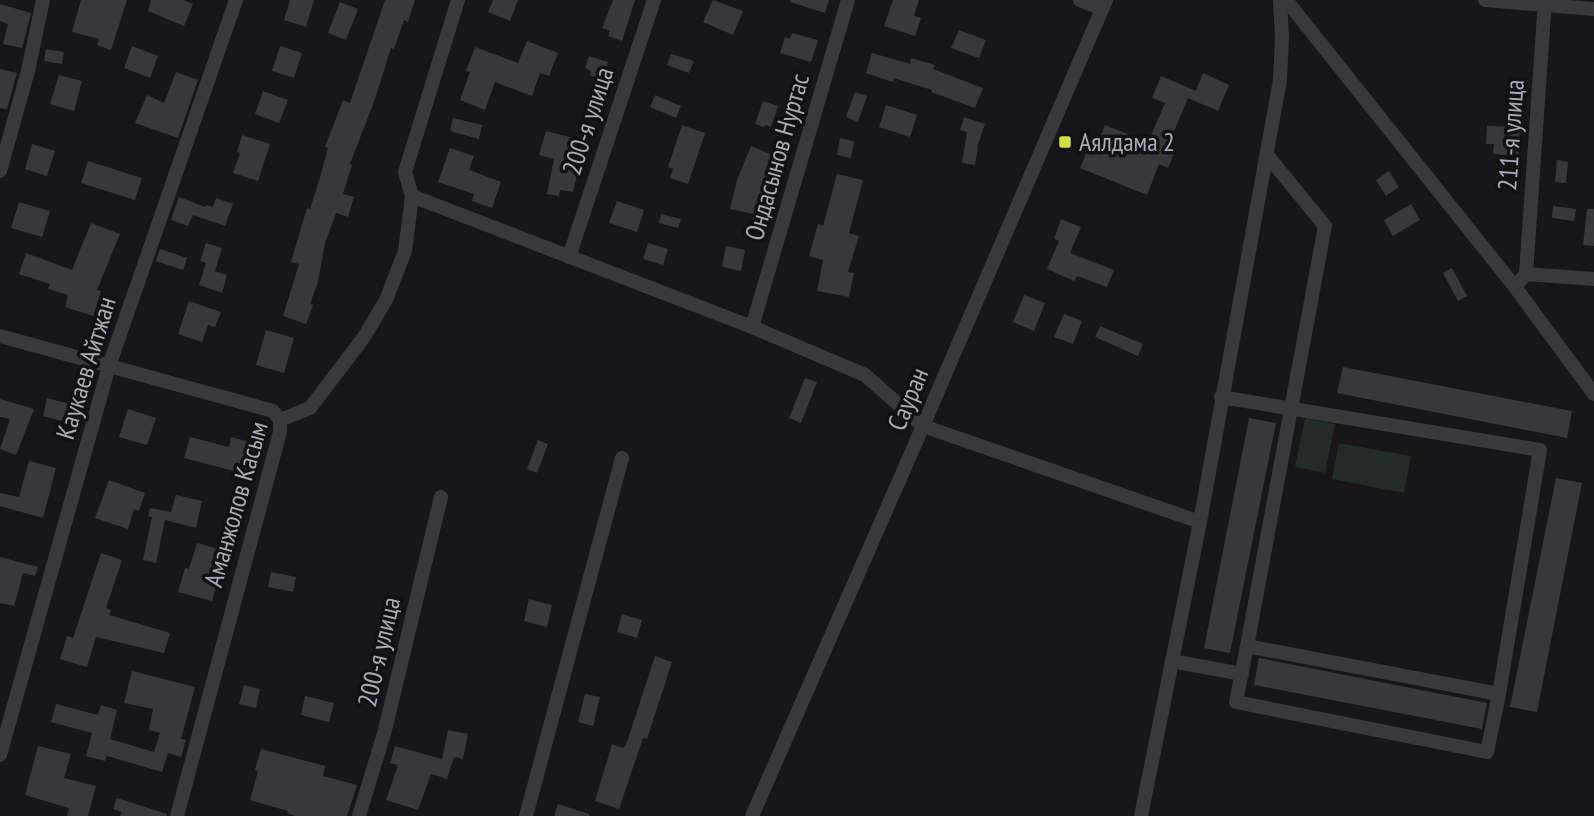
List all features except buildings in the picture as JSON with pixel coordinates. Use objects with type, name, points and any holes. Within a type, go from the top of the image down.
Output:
[{"type":"street","points":[[0,171],[28,71],[43,0]]},
{"type":"street","name":"Каукаев Айтжан","points":[[0,755],[109,366],[236,0]]},
{"type":"street","name":"Аманжолов Касым","points":[[177,816],[281,420],[310,408],[364,337],[386,300],[405,251],[412,196],[405,172],[458,0]]},
{"type":"street","name":"200-я улица","points":[[569,257],[654,0]]},
{"type":"street","name":"Ондасынов Нуртас","points":[[752,327],[848,0]]},
{"type":"street","points":[[1080,0],[1104,4]]},
{"type":"street","points":[[1141,816],[1200,522],[1280,80],[1280,0]]},
{"type":"street","points":[[1286,0],[1515,288],[1594,394]]},
{"type":"street","points":[[1485,0],[1594,9]]},
{"type":"street","name":"211-я улица","points":[[1527,274],[1545,3]]},
{"type":"street","name":"Сауран","points":[[752,816],[1104,4]]},
{"type":"street","points":[[1221,397],[1289,410],[1540,450],[1487,752],[1236,702],[1289,410],[1325,226],[1267,155]]},
{"type":"street","points":[[412,196],[752,327],[865,375],[923,426],[1200,522]]},
{"type":"street","points":[[1515,288],[1527,274],[1594,279]]},
{"type":"street","points":[[0,335],[273,411],[281,420]]},
{"type":"street","points":[[526,816],[622,458]]},
{"type":"street","name":"200-я улица","points":[[359,816],[385,730],[441,497]]},
{"type":"street","points":[[1247,646],[1499,694]]},
{"type":"street","points":[[1172,661],[1242,674]]},
{"type":"shaded area","points":[[1305,418],[1335,424],[1325,473],[1295,467]]},
{"type":"shaded area","points":[[1339,443],[1411,456],[1404,493],[1332,479]]},
{"type":"place","name":"Аялдама 2","points":[[1065,142]]}]
